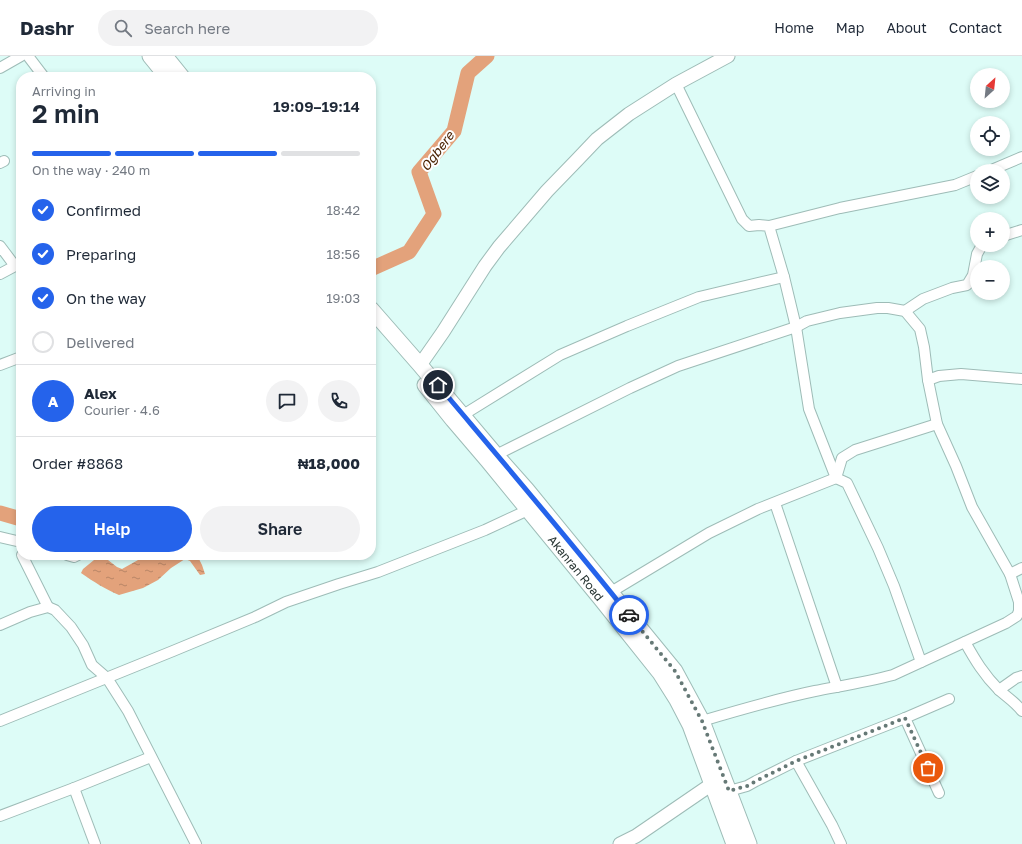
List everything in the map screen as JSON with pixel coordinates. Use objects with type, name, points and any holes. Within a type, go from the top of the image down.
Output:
[{"type":"main road","points":[[150,56],[163,72]]},
{"type":"main road","points":[[165,56],[178,72]]},
{"type":"main road","name":"Akanran Road","points":[[376,315],[527,490],[675,671],[702,721],[729,791],[734,844]]},
{"type":"main road","name":"Akanran Road","points":[[376,328],[414,371],[660,673],[690,725],[712,784],[732,819],[749,844]]},
{"type":"street","points":[[0,68],[21,56]]},
{"type":"street","points":[[28,56],[40,72]]},
{"type":"street","points":[[420,365],[485,266],[546,191],[598,139],[628,114],[720,58]]},
{"type":"street","points":[[676,84],[742,219],[748,226],[769,226],[840,208],[955,185],[970,179]]},
{"type":"street","points":[[1006,164],[1022,157]]},
{"type":"street","points":[[769,226],[784,277],[796,328],[809,409],[836,478],[846,483],[878,548],[894,586],[921,662]]},
{"type":"street","points":[[1010,234],[1022,230]]},
{"type":"street","points":[[0,246],[16,264]]},
{"type":"street","points":[[906,311],[923,299],[952,288],[967,285],[973,275],[978,252]]},
{"type":"street","points":[[0,274],[16,267]]},
{"type":"street","points":[[463,415],[553,359],[626,326],[699,297],[784,277]]},
{"type":"street","points":[[496,455],[630,388],[678,366],[796,328],[807,321],[840,313],[888,308],[906,311],[920,329],[937,424],[972,507],[1010,574],[1021,613],[1006,623],[893,675],[755,705],[702,721]]},
{"type":"street","points":[[0,365],[16,359]]},
{"type":"street","points":[[928,380],[939,376],[961,374],[1022,379]]},
{"type":"street","points":[[836,478],[842,458],[855,450],[937,424]]},
{"type":"street","points":[[611,592],[709,533],[758,509],[836,478]]},
{"type":"street","points":[[775,503],[837,687]]},
{"type":"street","points":[[0,721],[255,617],[286,602],[378,572],[485,530],[528,510]]},
{"type":"street","points":[[0,537],[16,541]]},
{"type":"street","points":[[25,560],[48,607]]},
{"type":"street","points":[[1010,574],[1022,568]]},
{"type":"street","points":[[0,625],[30,612],[48,607],[55,610],[71,627],[83,645],[92,665],[107,678],[128,711],[196,844]]},
{"type":"street","points":[[964,642],[982,671],[999,690],[1022,711]]},
{"type":"street","points":[[999,690],[1016,678],[1022,676]]},
{"type":"street","points":[[729,791],[747,786],[796,761],[949,699]]},
{"type":"street","points":[[905,718],[939,793]]},
{"type":"street","points":[[0,816],[151,757]]},
{"type":"street","points":[[796,761],[841,844]]},
{"type":"street","points":[[620,844],[636,836],[712,784]]},
{"type":"street","points":[[74,788],[95,844]]},
{"type":"water","points":[[94,560],[108,560],[122,569],[138,560],[183,560],[171,568],[158,580],[143,588],[119,595],[81,573],[83,569]]},
{"type":"water","points":[[188,560],[200,560],[205,574],[200,575],[190,561]]},
{"type":"waterway","name":"Ogbere","points":[[376,267],[409,252],[434,214],[419,172],[454,131],[468,73],[487,56]]},
{"type":"waterway","name":"Ogbere","points":[[0,513],[16,518]]},
{"type":"way so far","points":[[629,615],[675,671],[702,721],[729,791],[747,786],[785,765],[905,718],[928,768]]},
{"type":"route","points":[[438,385],[527,490],[629,615]]}]
